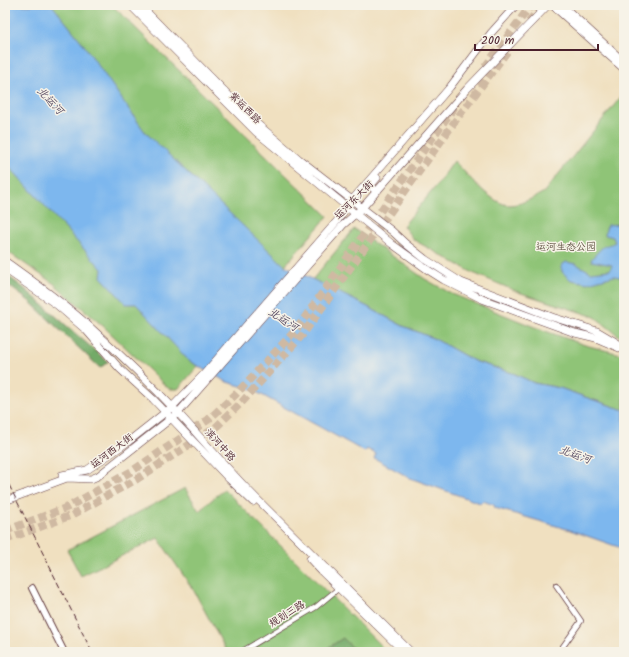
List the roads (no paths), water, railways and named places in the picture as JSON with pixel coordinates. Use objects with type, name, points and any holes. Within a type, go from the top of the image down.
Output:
[{"type":"main road","name":"紫运西路","points":[[130,5],[256,132],[392,244],[428,270],[462,290],[482,299],[547,323],[624,348]]},
{"type":"main road","name":"紫运西路","points":[[140,5],[255,122],[298,159],[392,231],[425,259],[461,282],[552,317],[597,331],[624,348]]},
{"type":"main road","name":"运河东大街","points":[[178,413],[206,376],[340,223],[352,200],[450,88],[491,33],[516,5]]},
{"type":"main road","name":"运河东大街","points":[[340,223],[357,214],[467,89],[548,5]]},
{"type":"main road","points":[[552,5],[624,69]]},
{"type":"main road","points":[[562,5],[624,62]]},
{"type":"main road","points":[[378,190],[372,189],[371,185],[384,170],[390,158]]},
{"type":"main road","name":"滨河中路","points":[[5,261],[60,301],[89,326],[178,413],[240,482],[411,652]]},
{"type":"main road","name":"滨河中路","points":[[5,269],[57,305],[86,330],[120,369],[171,418],[229,480],[296,543],[322,572],[404,652]]},
{"type":"main road","name":"运河东大街","points":[[165,412],[206,376]]},
{"type":"main road","name":"运河西大街","points":[[5,496],[28,490],[67,473],[87,470],[165,412]]},
{"type":"main road","name":"运河西大街","points":[[5,501],[67,478],[90,479],[98,476],[178,413]]},
{"type":"street","points":[[556,585],[582,623],[559,652]]},
{"type":"street","points":[[32,588],[64,652]]},
{"type":"street","name":"规划三路","points":[[242,652],[316,607],[339,588]]},
{"type":"water","name":"北运河","points":[[5,5],[52,5],[81,41],[145,132],[284,265],[403,326],[435,339],[474,361],[515,374],[534,383],[560,388],[624,410],[624,549],[570,530],[495,508],[494,505],[483,501],[480,503],[410,478],[374,458],[376,454],[367,449],[365,452],[251,389],[227,382],[189,361],[136,304],[126,304],[101,277],[102,269],[5,162]]},
{"type":"water","points":[[624,224],[624,278],[614,276],[588,283],[571,280],[562,272],[562,265],[566,262],[576,264],[591,272],[610,270],[612,265],[591,261],[601,248],[615,242],[613,237],[605,235],[608,225]]},
{"type":"tunnel","points":[[485,67],[531,5]]},
{"type":"tunnel","points":[[529,22],[541,5]]},
{"type":"tunnel","points":[[5,540],[72,515],[137,479],[215,428],[243,401],[303,334],[458,117],[509,49]]},
{"type":"tunnel","points":[[5,531],[68,507],[132,471],[208,420],[236,394],[296,330],[455,106]]},
{"type":"railway","points":[[5,477],[92,652]]},
{"type":"park label","name":"运河生态公园","points":[[566,247]]}]
